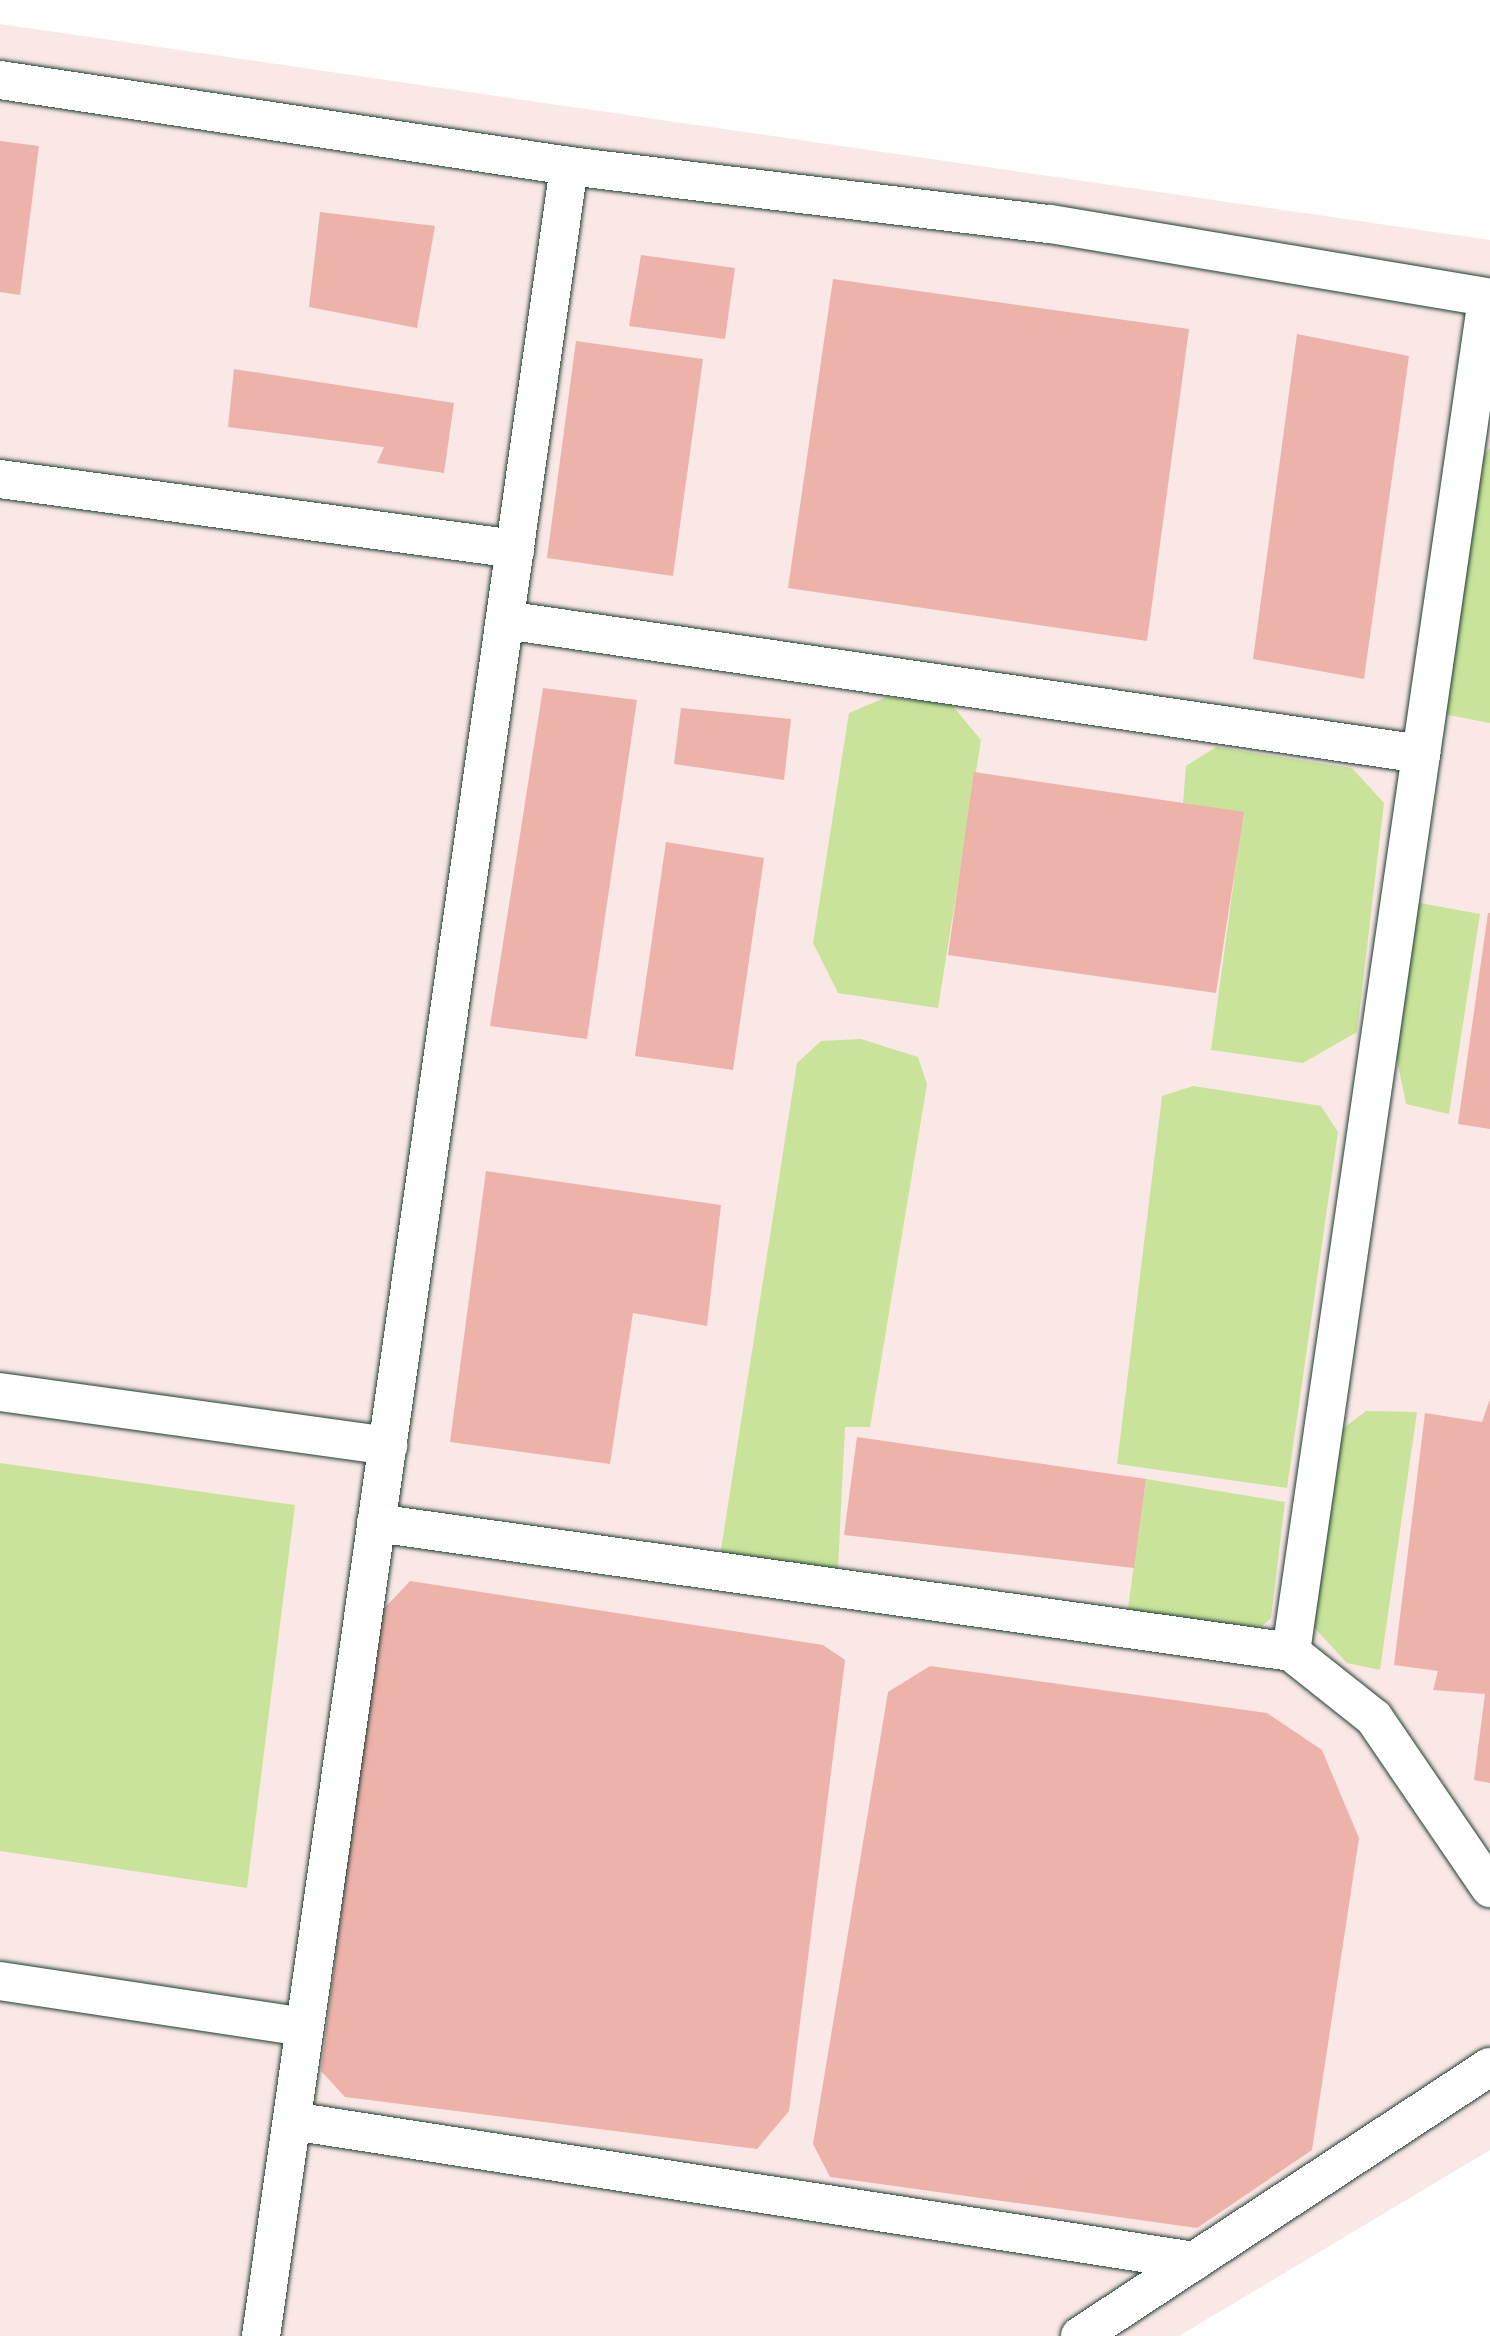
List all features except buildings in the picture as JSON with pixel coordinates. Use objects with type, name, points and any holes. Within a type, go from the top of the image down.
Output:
[{"type":"street","points":[[0,80],[569,166],[1050,224],[1489,298],[1292,1652]]},
{"type":"street","points":[[261,2336],[569,166]]},
{"type":"street","points":[[0,479],[515,549]]},
{"type":"street","points":[[505,620],[1421,754]]},
{"type":"street","points":[[0,1392],[388,1446]]},
{"type":"street","points":[[376,1523],[1292,1652],[1374,1718],[1490,1888]]},
{"type":"street","points":[[0,1981],[305,2027]]},
{"type":"street","points":[[1080,2336],[1490,2067]]},
{"type":"street","points":[[292,2122],[1194,2261]]},
{"type":"shaded area","points":[[0,24],[1490,240],[1490,2150],[1179,2336],[0,2336]]},
{"type":"green space","points":[[1490,448],[1490,723],[1443,714],[1481,459]]},
{"type":"green space","points":[[887,697],[951,704],[981,740],[938,1008],[838,993],[813,943],[849,713]]},
{"type":"green space","points":[[1216,747],[1352,768],[1384,803],[1357,1032],[1303,1063],[1211,1050],[1243,813],[1183,803],[1186,766]]},
{"type":"green space","points":[[1404,900],[1480,914],[1449,1114],[1406,1104],[1389,1020]]},
{"type":"green space","points":[[861,1039],[918,1057],[927,1084],[870,1427],[845,1427],[837,1588],[720,1556],[797,1063],[821,1041]]},
{"type":"green space","points":[[1193,1086],[1321,1106],[1338,1132],[1287,1488],[1117,1464],[1162,1096]]},
{"type":"green space","points":[[1366,1411],[1417,1412],[1380,1670],[1347,1663],[1309,1622],[1337,1433]]},
{"type":"green space","points":[[0,1463],[295,1505],[247,1888],[0,1851]]},
{"type":"green space","points":[[1146,1479],[1285,1502],[1271,1618],[1241,1645],[1125,1629]]}]
